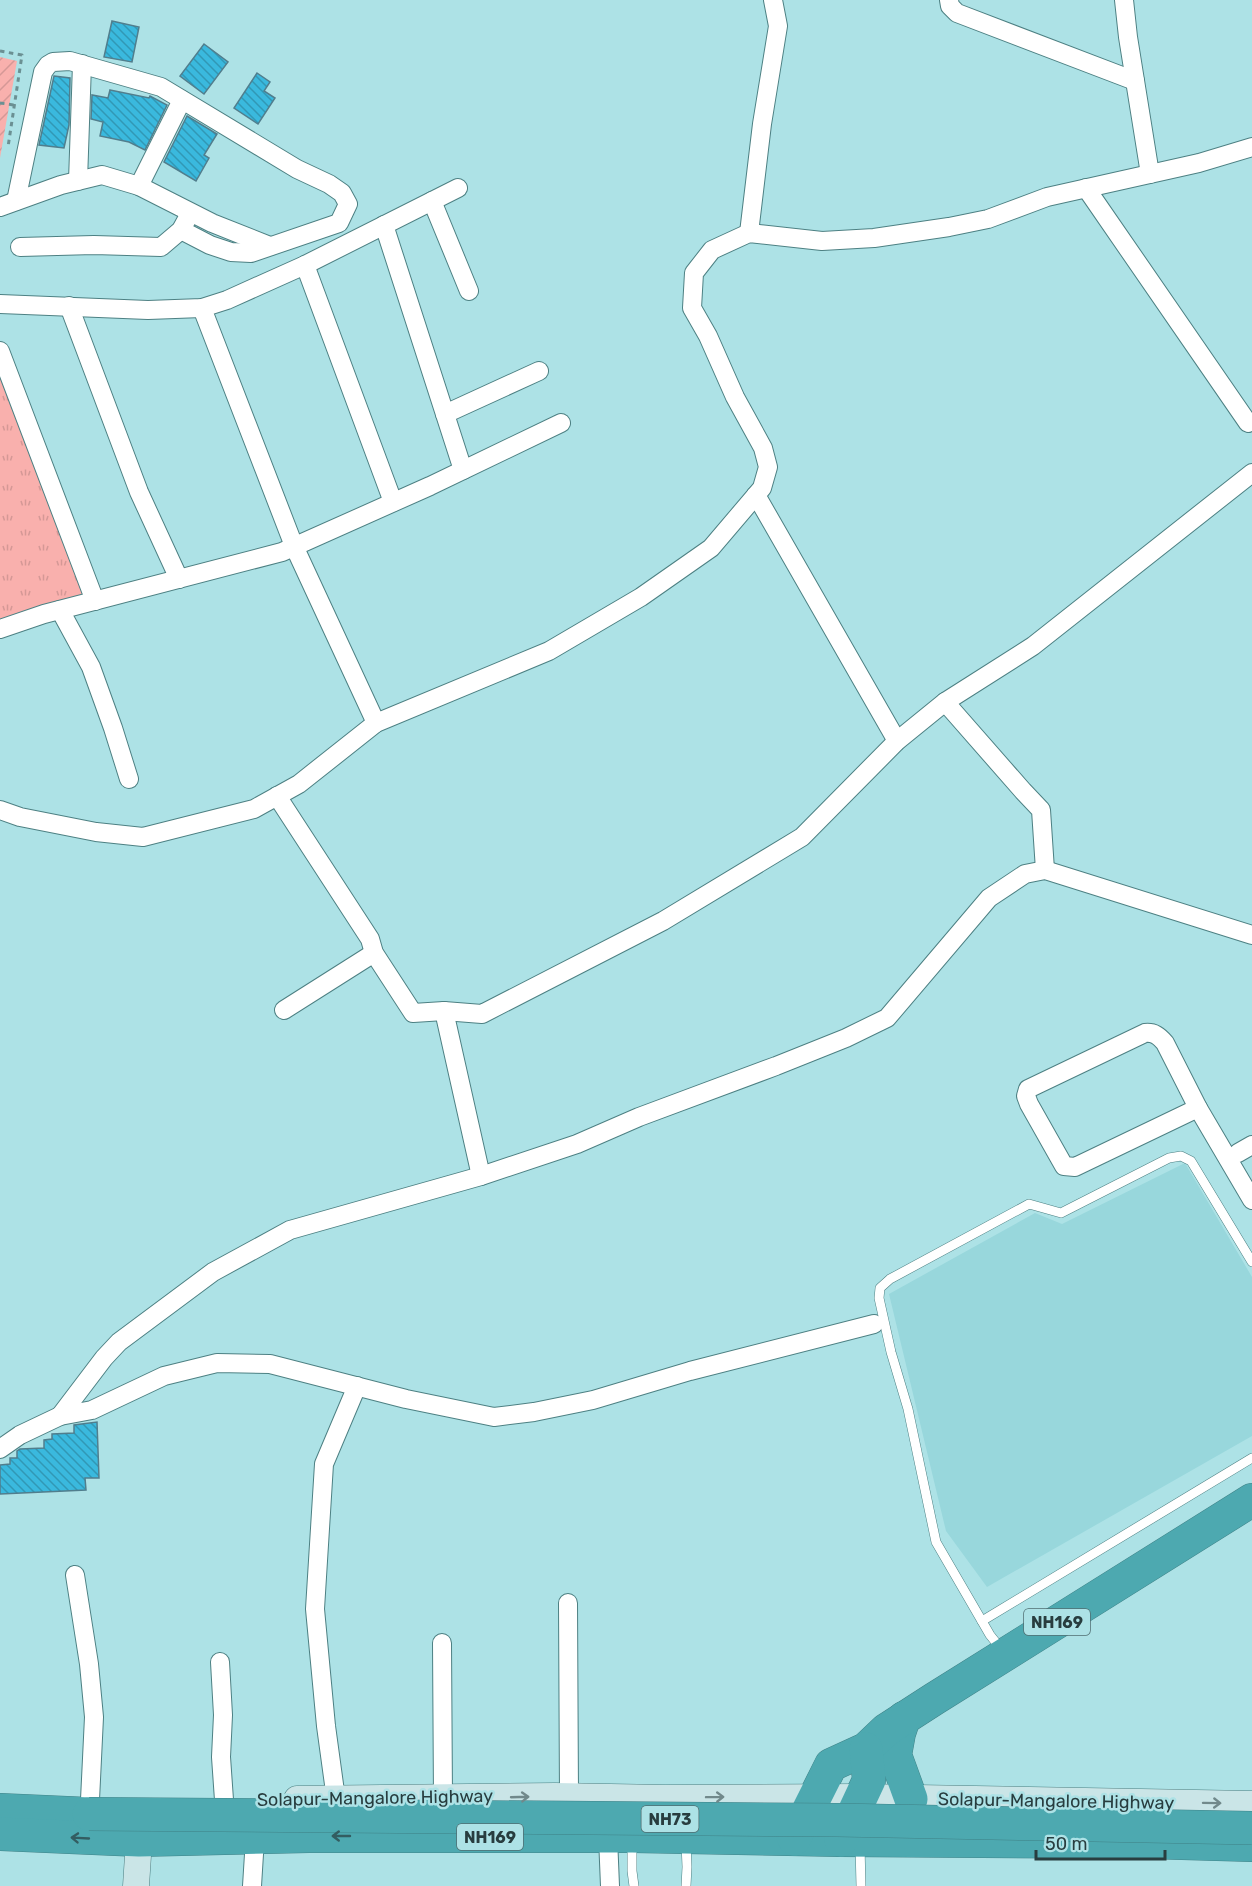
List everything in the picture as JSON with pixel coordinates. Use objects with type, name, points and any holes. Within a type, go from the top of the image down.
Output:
[{"type":"highway","name":"NH169","points":[[794,1839],[831,1765],[866,1749],[886,1730],[904,1718],[1252,1500]]},
{"type":"highway","points":[[904,1718],[894,1755],[910,1798]]},
{"type":"highway","points":[[866,1749],[868,1780],[860,1797],[850,1840],[1252,1845]]},
{"type":"highway","points":[[0,1808],[90,1807]]},
{"type":"highway","name":"NH73","points":[[90,1807],[1252,1828]]},
{"type":"highway","name":"NH169","points":[[0,1834],[139,1840],[309,1836],[850,1840]]},
{"type":"street","points":[[749,233],[762,124],[778,26],[773,0]]},
{"type":"street","points":[[949,0],[950,6],[957,13],[1135,81]]},
{"type":"street","points":[[1124,0],[1150,174]]},
{"type":"street","points":[[8,204],[44,72],[53,62],[70,61],[161,87],[297,169],[342,193],[348,204],[339,223],[250,253],[231,252],[210,245],[181,230]]},
{"type":"street","points":[[78,181],[82,64]]},
{"type":"street","points":[[139,186],[182,100]]},
{"type":"street","points":[[0,810],[20,817],[96,832],[143,837],[254,809],[298,784],[376,723],[549,651],[641,597],[711,548],[762,488],[768,467],[763,448],[735,397],[708,336],[692,308],[694,273],[712,250],[749,233],[822,241],[874,238],[988,219],[1047,197],[1199,163],[1252,147]]},
{"type":"street","points":[[8,204],[33,194],[102,176],[120,179],[139,186],[212,223],[270,246]]},
{"type":"street","points":[[0,304],[148,310],[202,308],[227,300],[305,265],[458,188]]},
{"type":"street","points":[[1086,188],[1248,423]]},
{"type":"street","points":[[432,201],[469,291]]},
{"type":"street","points":[[20,247],[94,245],[161,247],[181,230],[191,212]]},
{"type":"street","points":[[384,225],[463,470]]},
{"type":"street","points":[[305,265],[393,502]]},
{"type":"street","points":[[69,306],[139,492],[179,579]]},
{"type":"street","points":[[202,308],[294,546],[376,723]]},
{"type":"street","points":[[0,351],[95,601]]},
{"type":"street","points":[[445,414],[539,371]]},
{"type":"street","points":[[0,629],[60,610],[282,552],[561,423]]},
{"type":"street","points":[[277,796],[370,939],[374,953],[413,1013],[444,1011],[482,1014],[663,921],[802,837],[897,741],[945,702],[1034,646],[1252,473]]},
{"type":"street","points":[[756,495],[897,741]]},
{"type":"street","points":[[60,610],[91,668],[129,779]]},
{"type":"street","points":[[945,702],[1041,810],[1045,870]]},
{"type":"street","points":[[60,1416],[119,1342],[213,1272],[290,1230],[481,1176],[577,1144],[639,1117],[846,1038],[887,1018],[989,898],[1025,874],[1045,870],[1252,935]]},
{"type":"street","points":[[284,1010],[374,953]]},
{"type":"street","points":[[444,1011],[481,1176]]},
{"type":"street","points":[[1198,1108],[1069,1168],[1060,1163],[1026,1096],[1028,1089],[1034,1085],[1145,1033],[1152,1032],[1165,1043],[1198,1108],[1252,1200]]},
{"type":"street","points":[[0,1449],[20,1435],[60,1416],[92,1410],[164,1376],[218,1363],[270,1364],[406,1399],[494,1416],[524,1413],[593,1400],[690,1371],[874,1324]]},
{"type":"street","points":[[336,1799],[326,1726],[315,1609],[324,1464],[357,1386]]},
{"type":"street","points":[[75,1575],[89,1664],[94,1717],[90,1807]]},
{"type":"street","points":[[568,1603],[569,1796]]},
{"type":"street","points":[[442,1643],[443,1799]]},
{"type":"street","points":[[220,1662],[224,1800]]},
{"type":"street","name":"Solapur-Mangalore Highway","points":[[90,1807],[224,1800],[569,1796],[860,1797],[1252,1804]]},
{"type":"street","points":[[610,1886],[620,1837]]},
{"type":"street","points":[[252,1886],[255,1838]]},
{"type":"street","points":[[136,1886],[139,1840]]},
{"type":"lane","points":[[1006,1654],[990,1635],[936,1542],[908,1409],[891,1352],[879,1298],[880,1288],[890,1279],[1029,1204],[1061,1213],[1168,1158],[1181,1155],[1191,1161],[1252,1262]]},
{"type":"lane","points":[[982,1621],[1252,1458]]},
{"type":"lane","points":[[620,1837],[632,1871],[634,1886]]},
{"type":"lane","points":[[685,1838],[686,1886]]},
{"type":"lane","points":[[850,1840],[861,1886]]},
{"type":"path","points":[[0,51],[22,55],[6,157]]},
{"type":"path","points":[[0,103],[14,105]]},
{"type":"shaded area","points":[[1185,1163],[1252,1277],[1252,1436],[987,1587],[946,1531],[889,1294],[1035,1213],[1062,1224]]},
{"type":"green space","points":[[0,57],[17,61],[0,158]]},
{"type":"green space","points":[[0,353],[88,595],[0,621]]},
{"type":"building","points":[[112,21],[139,27],[132,62],[104,57]]},
{"type":"building","points":[[204,44],[228,62],[204,94],[180,76]]},
{"type":"building","points":[[257,73],[270,82],[264,91],[275,98],[258,124],[234,108]]},
{"type":"building","points":[[54,76],[70,78],[69,125],[64,148],[39,145]]},
{"type":"building","points":[[110,90],[149,98],[150,96],[167,105],[145,150],[129,142],[100,136],[103,122],[91,119],[92,95],[108,98]]},
{"type":"building","points":[[187,116],[217,134],[204,155],[209,158],[196,181],[164,162]]},
{"type":"building","points":[[97,1422],[99,1478],[85,1478],[86,1490],[0,1494],[0,1465],[10,1464],[10,1458],[17,1458],[17,1451],[44,1448],[44,1440],[52,1439],[52,1434],[74,1433],[74,1425]]}]
